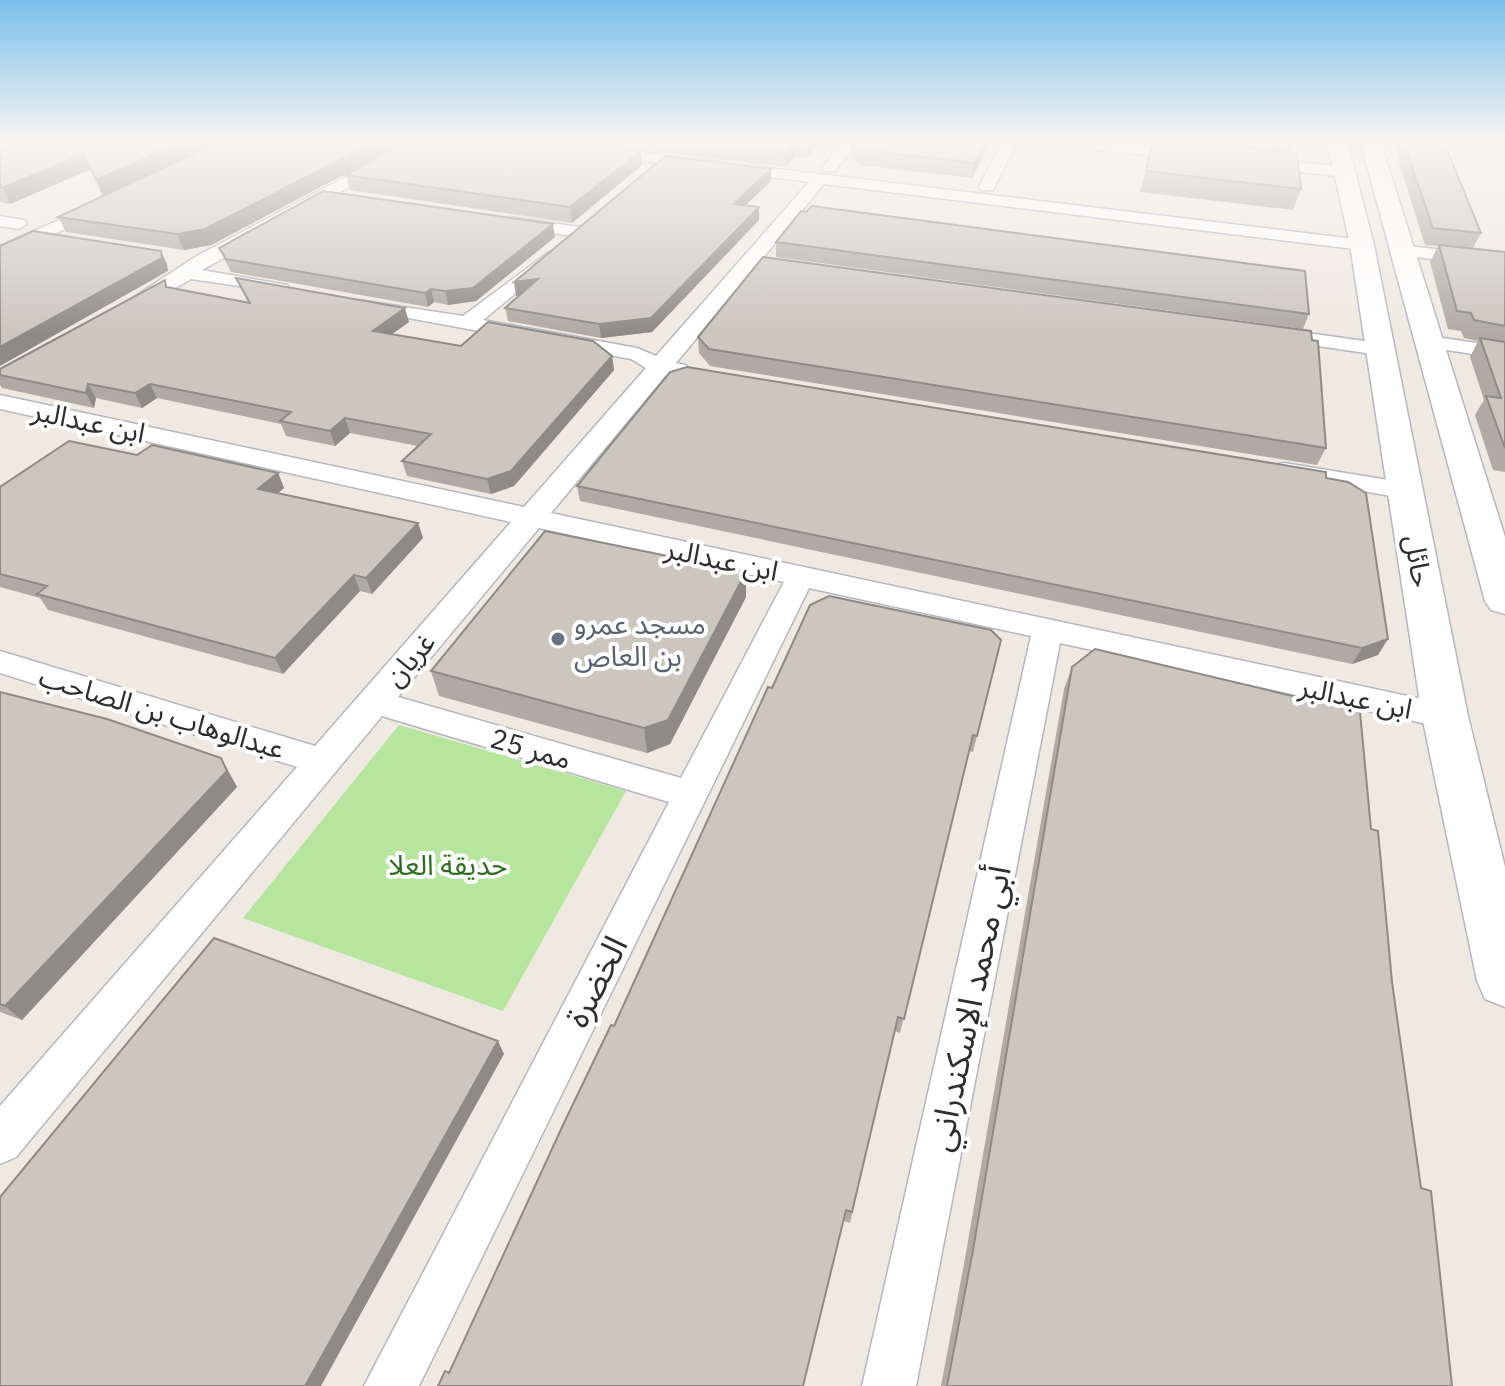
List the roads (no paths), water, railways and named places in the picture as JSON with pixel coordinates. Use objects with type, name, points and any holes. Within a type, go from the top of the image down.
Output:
[{"type":"street","points":[[0,232],[93,205]]},
{"type":"street","points":[[108,318],[307,205]]},
{"type":"street","name":"غريان","points":[[0,1141],[799,205]]},
{"type":"street","points":[[1092,205],[1360,236]]},
{"type":"street","points":[[1119,205],[1286,227]]},
{"type":"street","name":"حائل","points":[[1353,205],[1392,408],[1445,716],[1505,981]]},
{"type":"street","points":[[1388,205],[1450,418],[1491,513],[1505,601]]},
{"type":"street","points":[[468,322],[585,227],[490,219]]},
{"type":"street","points":[[22,225],[67,240]]},
{"type":"street","points":[[0,253],[22,225]]},
{"type":"street","points":[[1401,250],[1505,263]]},
{"type":"street","points":[[171,257],[194,267],[297,292]]},
{"type":"street","points":[[749,262],[781,266]]},
{"type":"street","points":[[343,301],[637,354],[659,367],[706,375]]},
{"type":"street","points":[[1253,332],[1379,349]]},
{"type":"street","points":[[1428,342],[1505,353]]},
{"type":"street","name":"ابن عبدالبر","points":[[0,402],[1445,716]]},
{"type":"street","points":[[1392,408],[1450,418]]},
{"type":"street","points":[[1267,468],[1407,491]]},
{"type":"street","name":"الخضرة","points":[[391,1386],[801,576]]},
{"type":"street","name":"أبي محمد الإسكندراني","points":[[889,1386],[1047,630]]},
{"type":"street","name":"عبدالوهاب بن الصاحب","points":[[4,667],[323,762]]},
{"type":"street","name":"ممر 25","points":[[373,702],[690,794]]},
{"type":"place","name":"مسجد عمرو بن العاص","points":[[558,639]]},
{"type":"park label","name":"حديقة العلا","points":[[448,864]]}]
